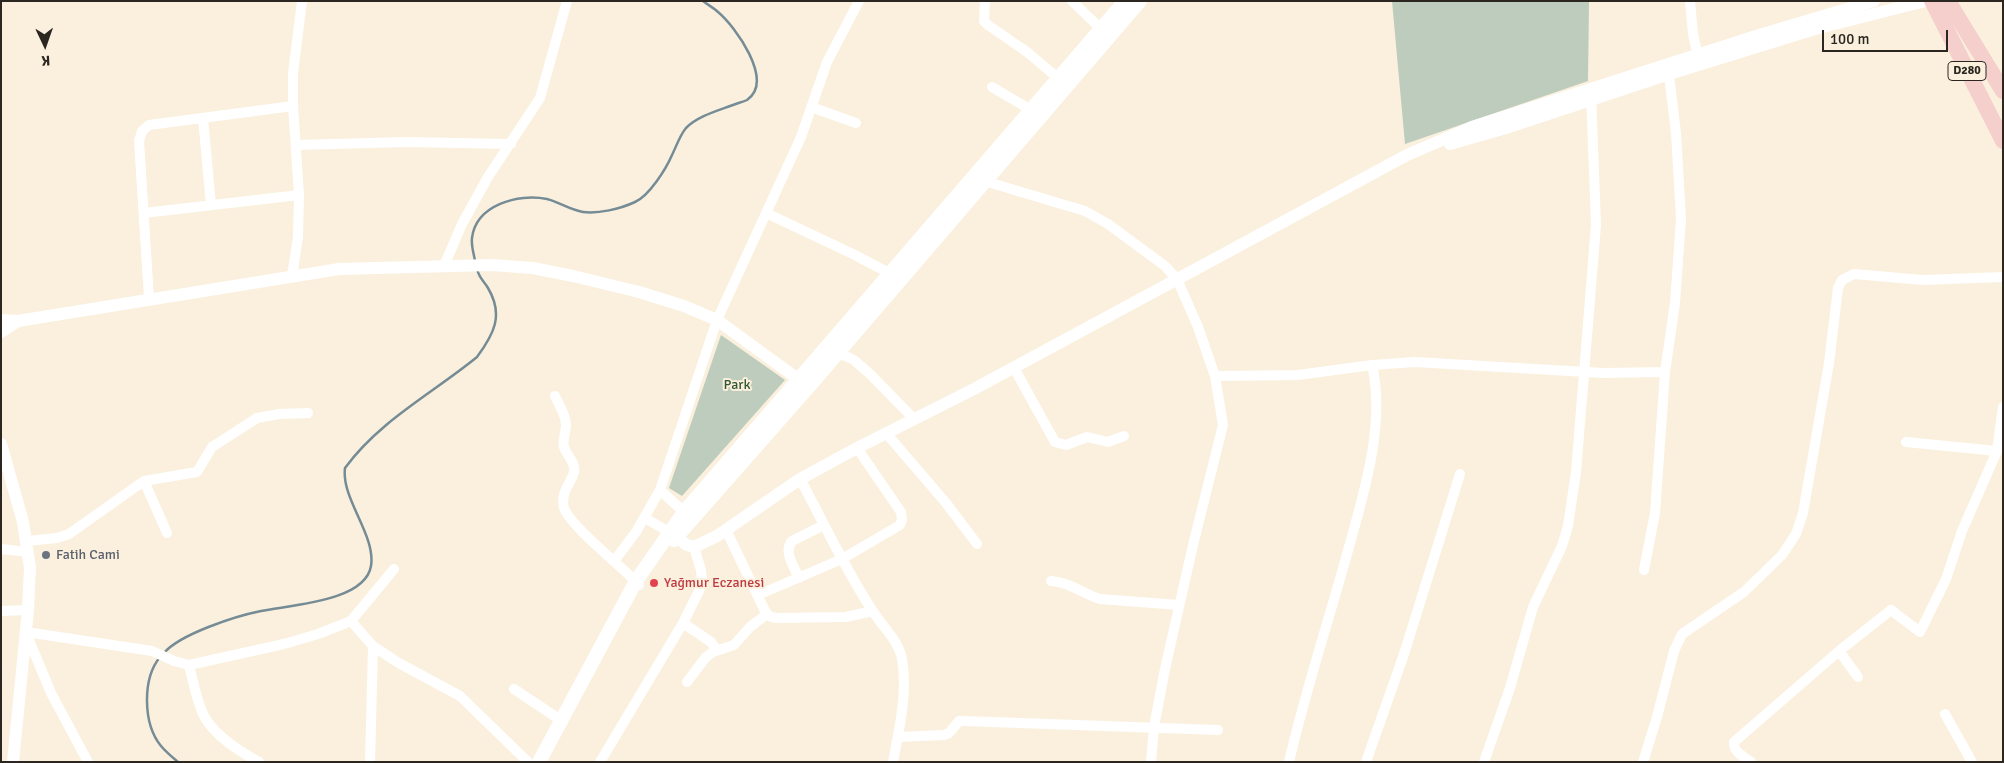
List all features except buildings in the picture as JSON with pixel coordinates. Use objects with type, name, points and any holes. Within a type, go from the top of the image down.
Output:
[{"type":"highway","name":"D280","points":[[1932,1],[2003,141]]},
{"type":"highway","name":"D280","points":[[1948,1],[2003,91]]},
{"type":"main road","points":[[672,535],[684,512],[798,379],[832,350],[889,273],[980,178],[1031,110],[1124,1]]},
{"type":"main road","points":[[539,762],[622,606],[672,535],[980,178],[1140,1]]},
{"type":"street","points":[[292,276],[298,236],[299,195],[293,106],[294,53],[302,1]]},
{"type":"street","points":[[444,266],[462,224],[488,177],[511,144],[543,90],[566,1]]},
{"type":"street","points":[[614,561],[629,543],[660,490],[717,320],[801,137],[827,62],[859,1]]},
{"type":"street","points":[[985,1],[984,21],[1027,52],[1058,78]]},
{"type":"street","points":[[1072,1],[1101,29]]},
{"type":"street","points":[[1690,1],[1699,60]]},
{"type":"street","points":[[694,547],[726,530],[800,479],[1014,368],[1407,155],[1506,128],[1591,95],[1699,60],[1815,29],[1874,1]]},
{"type":"street","points":[[1855,9],[1925,1]]},
{"type":"street","points":[[1644,570],[1655,513],[1665,372],[1675,303],[1681,219],[1676,132],[1669,70]]},
{"type":"street","points":[[992,87],[1031,110]]},
{"type":"street","points":[[1484,762],[1510,688],[1534,607],[1562,546],[1568,526],[1576,472],[1596,225],[1591,95]]},
{"type":"street","points":[[148,298],[140,141],[142,131],[149,125],[293,106]]},
{"type":"street","points":[[811,107],[856,123]]},
{"type":"street","points":[[203,118],[211,205]]},
{"type":"street","points":[[296,145],[407,142],[511,144]]},
{"type":"street","points":[[980,178],[1085,211],[1115,229],[1165,266],[1177,279],[1198,327],[1215,376],[1224,425],[1179,605],[1154,727],[1151,762]]},
{"type":"street","points":[[144,213],[299,195]]},
{"type":"street","points":[[766,213],[889,273]]},
{"type":"street","points":[[1,320],[18,320],[339,269],[492,265],[533,268],[638,292],[684,306],[717,320],[798,379]]},
{"type":"street","points":[[1643,762],[1674,651],[1682,634],[1744,592],[1782,555],[1796,534],[1802,513],[1829,363],[1838,288],[1842,280],[1854,274],[1923,280],[2003,277]]},
{"type":"street","points":[[1,332],[18,320]]},
{"type":"street","points":[[832,350],[854,360],[871,374],[914,419]]},
{"type":"street","points":[[1215,376],[1298,375],[1372,365],[1415,362],[1584,372],[1665,372]]},
{"type":"street","points":[[1289,762],[1302,706],[1330,618],[1366,482],[1373,448],[1376,401],[1376,384],[1372,365]]},
{"type":"street","points":[[1014,368],[1055,442],[1066,445],[1094,437],[1108,442],[1124,436]]},
{"type":"street","points":[[555,396],[565,418],[563,445],[574,467],[565,492],[564,508],[581,530],[637,584]]},
{"type":"street","points":[[1751,762],[1736,750],[1734,742],[1839,651],[1891,610],[1920,632],[1946,579],[1962,531],[1997,451],[2003,407]]},
{"type":"street","points":[[1,549],[27,546],[69,534],[144,481],[197,472],[212,447],[257,418],[279,414],[308,413]]},
{"type":"street","points":[[886,433],[946,503],[977,544]]},
{"type":"street","points":[[1906,442],[1997,451]]},
{"type":"street","points":[[1,444],[24,522],[30,568],[28,610],[13,762]]},
{"type":"street","points":[[758,595],[842,559],[897,528],[902,520],[900,512],[857,448]]},
{"type":"street","points":[[1366,762],[1404,654],[1460,474]]},
{"type":"street","points":[[800,479],[842,559],[873,611],[897,644],[902,657],[903,696],[893,762]]},
{"type":"street","points":[[144,481],[167,533]]},
{"type":"street","points":[[660,490],[684,512]]},
{"type":"street","points":[[600,762],[683,623],[699,591],[702,580],[694,547],[645,518]]},
{"type":"street","points":[[799,578],[789,555],[789,546],[792,541],[824,525]]},
{"type":"street","points":[[726,530],[767,614],[775,618],[846,617],[873,611]]},
{"type":"street","points":[[26,632],[152,651],[174,661],[190,664],[284,644],[318,634],[351,621],[394,569]]},
{"type":"street","points":[[1052,581],[1067,583],[1100,599],[1179,605]]},
{"type":"street","points":[[1,611],[28,610]]},
{"type":"street","points":[[687,682],[706,657],[717,650],[734,645],[750,627],[767,614]]},
{"type":"street","points":[[351,621],[373,646],[397,662],[460,696],[528,762]]},
{"type":"street","points":[[683,623],[711,642],[717,650]]},
{"type":"street","points":[[26,632],[51,693],[88,762]]},
{"type":"street","points":[[370,762],[373,646]]},
{"type":"street","points":[[1839,651],[1858,677]]},
{"type":"street","points":[[190,664],[197,696],[206,720],[227,740],[259,762]]},
{"type":"street","points":[[514,689],[562,721]]},
{"type":"street","points":[[1945,714],[1972,762]]},
{"type":"street","points":[[898,736],[944,735],[949,733],[958,721],[1218,730]]},
{"type":"green space","points":[[1392,1],[1589,1],[1588,81],[1405,144]]},
{"type":"green space","name":"Park","points":[[721,335],[785,380],[682,496],[669,488]]},
{"type":"waterway","points":[[475,261],[472,247],[475,227],[481,217],[500,204],[512,200],[536,198],[547,199],[574,210],[595,212],[623,207],[635,202],[646,194],[656,182],[686,128],[702,117],[747,100],[754,91],[757,80],[755,67],[734,29],[703,1]]},
{"type":"waterway","points":[[164,653],[182,639],[224,621],[250,613],[324,600],[355,587],[366,578],[371,566],[371,554],[364,530],[348,492],[345,468],[359,451],[390,422],[477,357],[483,349],[492,332],[496,316],[493,298],[477,269]]},
{"type":"waterway","points":[[160,657],[150,677],[147,702],[148,714],[155,737],[163,748],[178,762]]},
{"type":"place","name":"Fatih Cami","points":[[46,555]]},
{"type":"place","name":"Yağmur Eczanesi","points":[[654,583]]}]
